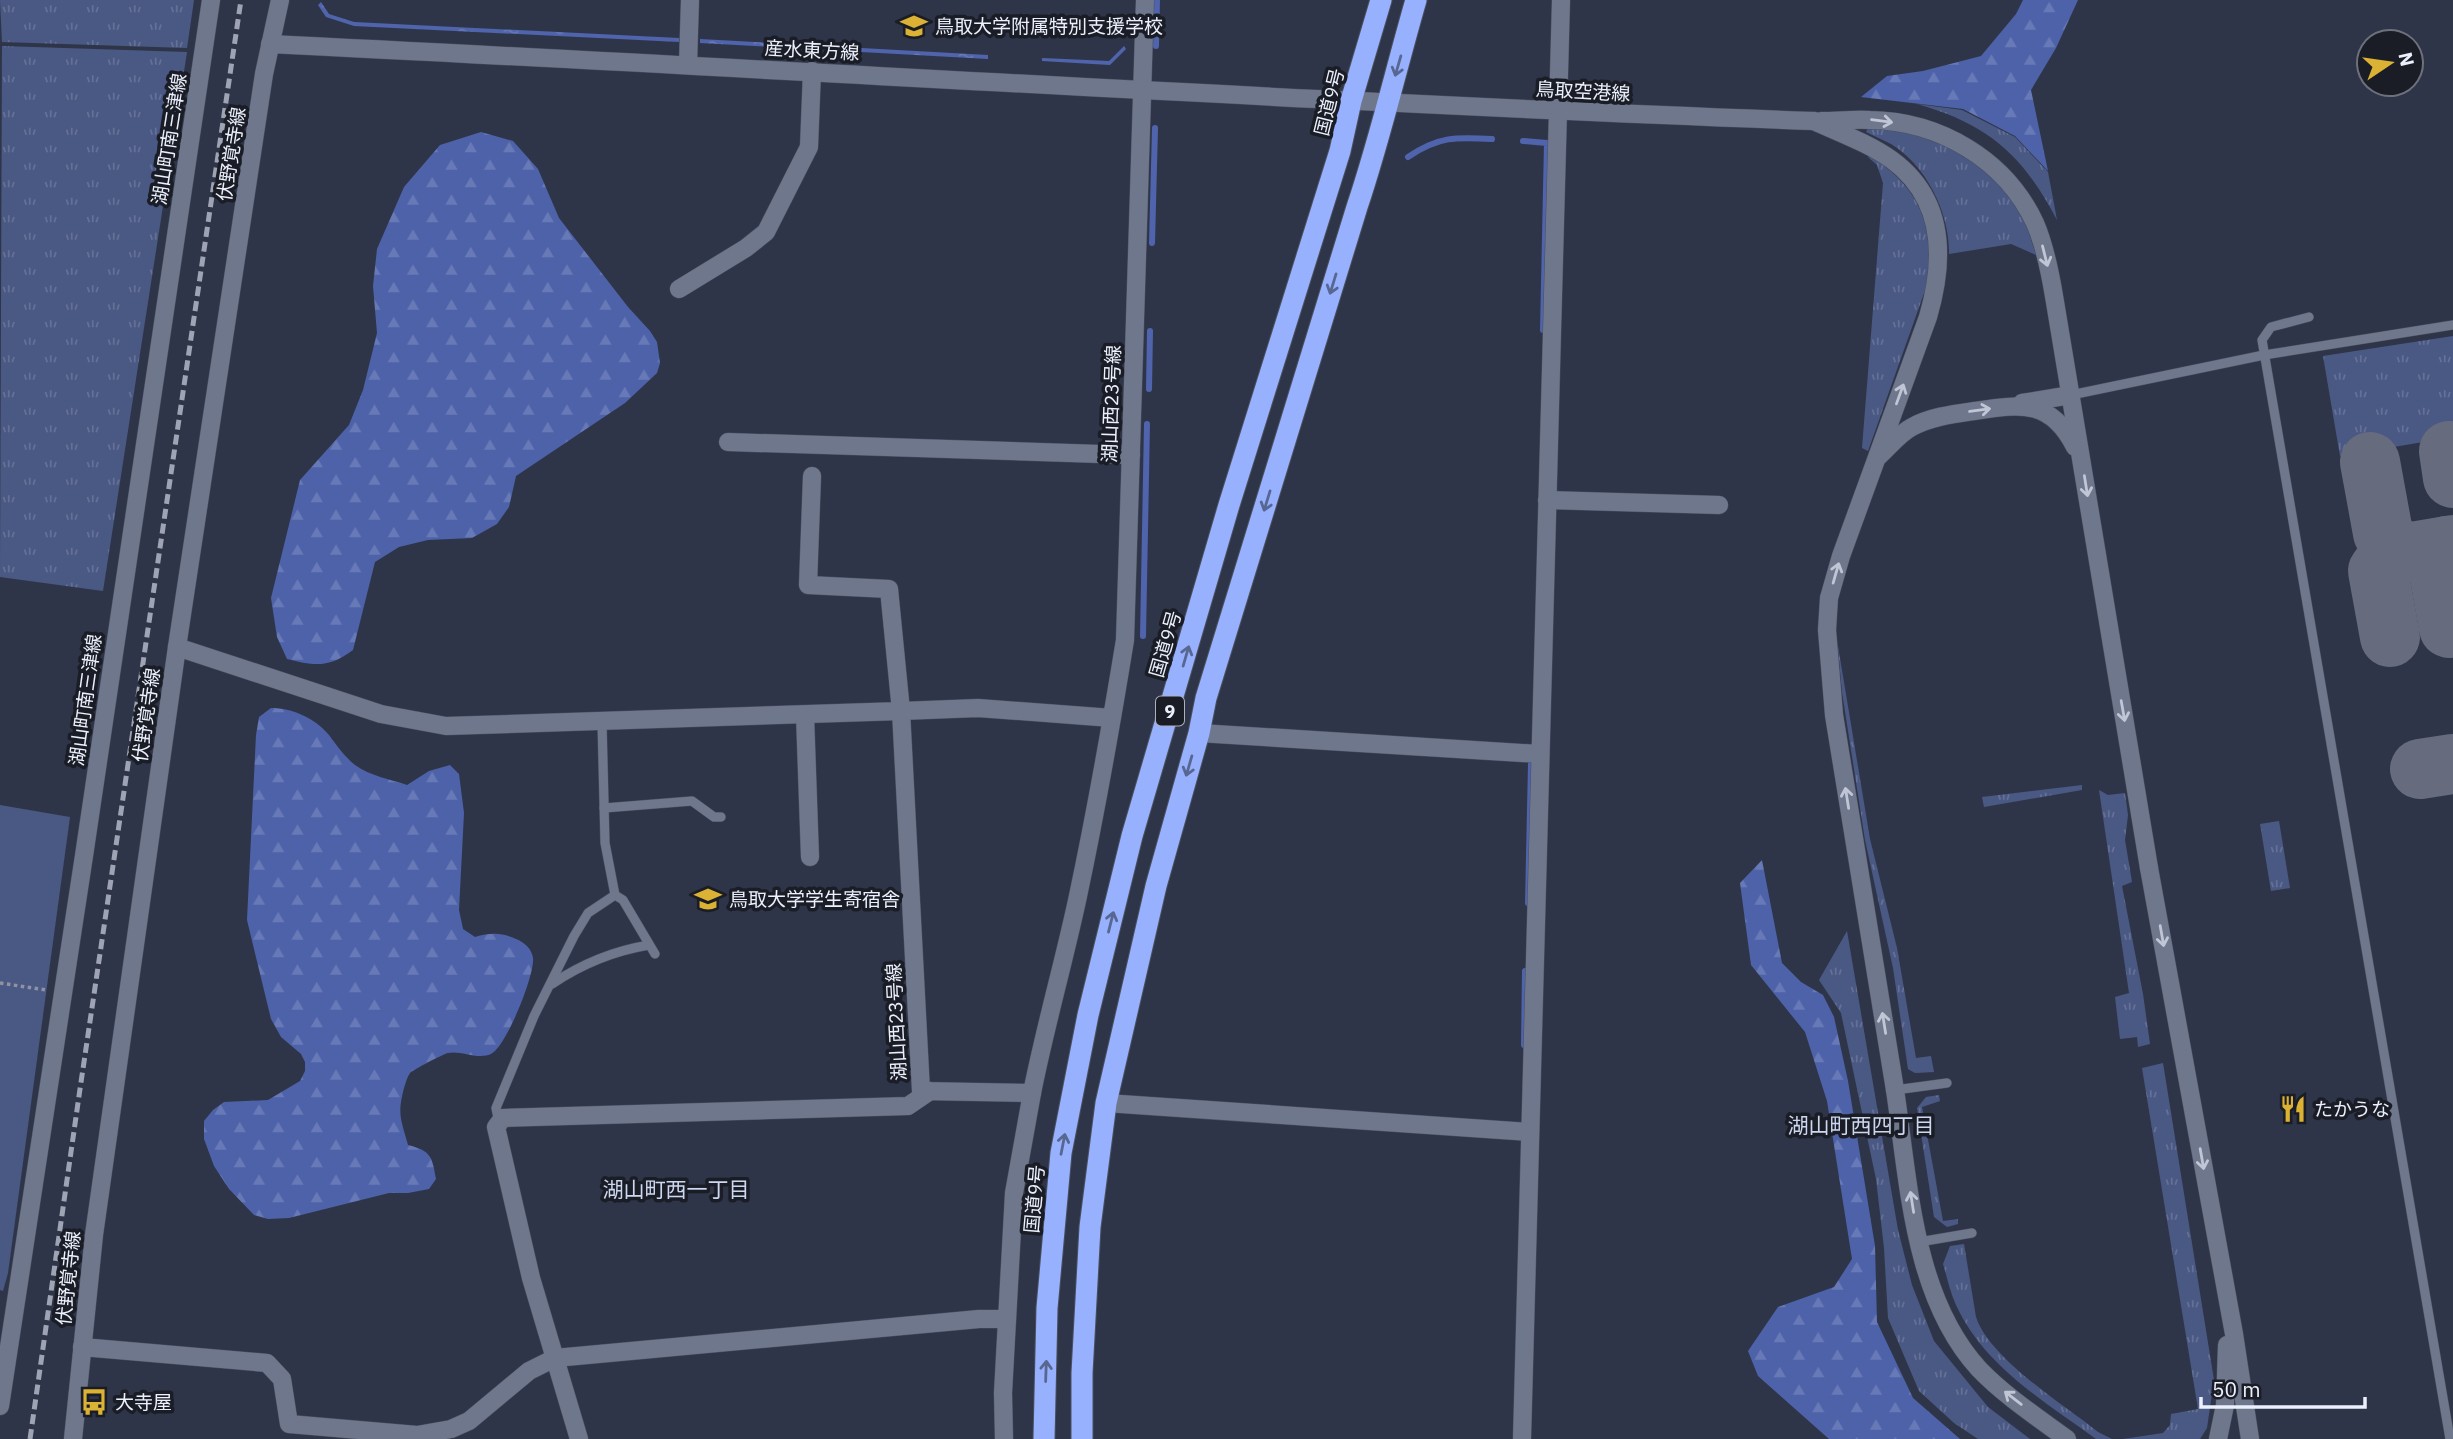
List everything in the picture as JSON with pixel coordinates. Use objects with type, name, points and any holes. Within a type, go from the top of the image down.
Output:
[{"type":"highway","name":"国道9号","points":[[1044,1439],[1047,1308],[1061,1153],[1088,1016],[1132,836],[1229,505],[1340,151],[1351,101],[1381,0]]},
{"type":"highway","name":"9","points":[[1082,1439],[1082,1373],[1090,1227],[1106,1103],[1156,886],[1199,733],[1206,698],[1357,207],[1378,147],[1387,102],[1416,0]]},
{"type":"street","name":"湖山町南三津線","points":[[0,1406],[65,993],[211,0]]},
{"type":"street","name":"伏野覚寺線","points":[[73,1439],[94,1235],[177,647],[270,44],[280,0]]},
{"type":"street","points":[[688,64],[690,0]]},
{"type":"street","name":"湖山西23号線","points":[[901,711],[921,1091],[1032,1093],[1077,898],[1125,640],[1145,0]]},
{"type":"street","points":[[1522,1439],[1561,0]]},
{"type":"street","name":"産水東方線","points":[[270,44],[1351,101]]},
{"type":"street","points":[[679,289],[746,248],[766,232],[809,147],[812,71]]},
{"type":"street","name":"鳥取空港線","points":[[1351,101],[1814,121],[1871,120],[1927,130],[1965,146],[2003,176],[2022,200],[2041,239],[2050,275],[2150,869],[2225,1286]]},
{"type":"street","points":[[1814,121],[1864,143],[1911,177],[1925,200],[1937,235],[1940,262],[1934,295],[1841,556],[1829,598],[1827,639],[1834,715],[1919,1242],[1939,1308],[1950,1331],[1963,1349],[1997,1385],[2067,1439]]},
{"type":"street","points":[[1877,458],[1910,428],[1951,414],[2071,395]]},
{"type":"street","points":[[2012,405],[2038,410],[2056,420],[2070,436],[2081,459]]},
{"type":"street","points":[[728,442],[1130,454]]},
{"type":"street","points":[[812,475],[808,585],[889,589],[901,711]]},
{"type":"street","points":[[1547,500],[1719,505]]},
{"type":"street","points":[[177,647],[381,714],[446,726],[978,708],[1112,718]]},
{"type":"street","points":[[805,715],[810,858]]},
{"type":"street","points":[[1199,733],[1539,754]]},
{"type":"street","points":[[579,1439],[531,1278],[504,1165],[496,1127],[503,1118],[908,1106],[930,1091]]},
{"type":"street","points":[[1004,1439],[1003,1393],[1014,1193],[1032,1093]]},
{"type":"street","points":[[1106,1103],[1531,1132]]},
{"type":"street","points":[[2218,1439],[2223,1420],[2226,1383],[2225,1286]]},
{"type":"street","points":[[2225,1286],[2250,1439]]},
{"type":"street","points":[[82,1347],[267,1363],[282,1379],[289,1424],[418,1435],[451,1429],[469,1421],[529,1371],[555,1358],[979,1318],[1007,1319]]},
{"type":"lane","points":[[2309,317],[2272,327],[2262,340],[2450,1439]]},
{"type":"lane","points":[[2071,395],[2264,355],[2453,325]]},
{"type":"lane","points":[[602,722],[605,843],[615,895],[623,900],[655,954]]},
{"type":"lane","points":[[604,808],[692,801],[714,817],[721,817]]},
{"type":"lane","points":[[499,1123],[496,1108],[549,986],[588,913],[615,895]]},
{"type":"lane","points":[[549,986],[589,962],[618,950],[649,945]]},
{"type":"lane","points":[[1895,1090],[1947,1083]]},
{"type":"lane","points":[[1919,1242],[1972,1233]]},
{"type":"path","points":[[0,983],[65,993]]},
{"type":"green space","points":[[0,0],[194,0],[187,48],[2,42]]},
{"type":"green space","points":[[2023,0],[2078,0],[2056,48],[2031,90],[2048,171],[2015,136],[1963,109],[1861,97],[1887,76],[1923,71],[1981,56],[2016,14]]},
{"type":"green space","points":[[2,46],[187,52],[103,591],[0,577]]},
{"type":"green space","points":[[1917,104],[1962,110],[2015,137],[2048,172],[2057,220],[2031,177],[2001,145],[1964,121]]},
{"type":"green space","points":[[1868,128],[1901,130],[1921,135],[1966,155],[2003,187],[2017,206],[2036,255],[2011,244],[1949,254],[1941,207],[1925,178],[1904,153],[1866,132]]},
{"type":"green space","points":[[481,132],[513,141],[538,169],[559,218],[657,342],[660,363],[657,373],[625,403],[516,476],[509,507],[497,524],[472,538],[428,540],[399,547],[375,562],[353,650],[336,660],[322,664],[287,659],[277,637],[271,598],[300,480],[349,425],[363,390],[377,333],[373,286],[377,249],[404,187],[440,145]]},
{"type":"green space","points":[[1871,156],[1902,182],[1912,195],[1925,225],[1929,261],[1928,282],[1868,451],[1862,448],[1883,183],[1877,165],[1868,157]]},
{"type":"green space","points":[[2453,336],[2453,437],[2340,456],[2323,356]]},
{"type":"green space","points":[[1837,640],[1870,839],[1897,948],[1916,1058],[1931,1056],[1934,1072],[1915,1073],[1908,1069],[1893,968],[1865,840],[1842,692]]},
{"type":"green space","points":[[271,708],[295,712],[310,719],[329,735],[355,765],[380,777],[407,785],[429,771],[450,765],[459,774],[464,813],[459,910],[463,929],[475,937],[496,934],[511,937],[527,946],[533,958],[518,1010],[497,1049],[486,1056],[448,1053],[408,1076],[400,1111],[402,1123],[408,1145],[426,1152],[431,1160],[436,1179],[429,1189],[389,1193],[289,1218],[268,1219],[254,1215],[229,1189],[214,1166],[204,1139],[204,1121],[224,1102],[268,1100],[300,1081],[305,1071],[301,1054],[281,1037],[271,1019],[247,920],[256,735],[259,717]]},
{"type":"green space","points":[[2082,785],[2082,790],[1984,807],[1982,797]]},
{"type":"green space","points":[[2099,790],[2108,795],[2125,793],[2128,815],[2125,840],[2132,882],[2122,886],[2150,1044],[2138,1047],[2137,1037],[2120,1039],[2115,997],[2129,993]]},
{"type":"green space","points":[[0,805],[70,817],[8,1273],[3,1291],[0,1290]]},
{"type":"green space","points":[[2279,821],[2290,888],[2271,891],[2260,824]]},
{"type":"green space","points":[[1762,860],[1782,963],[1801,982],[1823,995],[1834,1017],[1848,1081],[1875,1246],[1877,1322],[1913,1398],[1960,1439],[1829,1439],[1758,1376],[1748,1351],[1778,1307],[1834,1287],[1852,1259],[1827,1101],[1805,1032],[1751,965],[1740,883]]},
{"type":"green space","points":[[1847,931],[1898,1230],[1912,1285],[1934,1341],[1988,1407],[2030,1439],[1978,1439],[1954,1423],[1919,1391],[1888,1318],[1876,1179],[1841,1013],[1819,980]]},
{"type":"green space","points":[[2163,1063],[2214,1380],[2207,1428],[2200,1439],[2123,1439],[2163,1433],[2170,1425],[2171,1414],[2198,1409],[2142,1068]]},
{"type":"green space","points":[[1939,1095],[1940,1101],[1922,1107],[1943,1221],[1958,1219],[1958,1224],[1947,1227],[1934,1217],[1917,1108],[1926,1097]]},
{"type":"green space","points":[[1964,1244],[1976,1317],[1996,1349],[2029,1380],[2098,1432],[2112,1439],[2096,1439],[2056,1411],[2017,1381],[1982,1346],[1956,1305],[1943,1264],[1950,1246]]},
{"type":"water","points":[[321,2],[329,14],[354,22],[679,38],[679,42],[354,26],[326,17],[318,5]]},
{"type":"water","points":[[700,39],[988,55],[988,59],[700,43]]},
{"type":"water","points":[[1124,46],[1126,49],[1110,65],[1042,61],[1042,58],[1109,61]]},
{"type":"waterway","points":[[1156,46],[1157,0]]},
{"type":"waterway","points":[[1152,243],[1155,128]]},
{"type":"waterway","points":[[1408,157],[1429,145],[1448,139],[1492,139]]},
{"type":"waterway","points":[[1523,141],[1547,143],[1543,330]]},
{"type":"waterway","points":[[1149,389],[1150,331]]},
{"type":"waterway","points":[[1143,636],[1147,424]]},
{"type":"waterway","points":[[1528,903],[1531,764]]},
{"type":"waterway","points":[[1524,1045],[1525,971]]},
{"type":"taxiway","points":[[2449,451],[2453,478]]},
{"type":"taxiway","points":[[2370,462],[2383,533],[2394,547],[2405,553],[2453,545]]},
{"type":"taxiway","points":[[2447,546],[2437,561],[2449,628]]},
{"type":"taxiway","points":[[2390,637],[2378,571],[2388,557],[2405,553]]},
{"type":"taxiway","points":[[2420,769],[2453,764]]},
{"type":"railway","points":[[30,1439],[241,0]]},
{"type":"place","name":"鳥取大学附属特別支援学校","points":[[914,26]]},
{"type":"place","name":"鳥取大学学生寄宿舎","points":[[708,899]]},
{"type":"place","name":"たかうな","points":[[2293,1109]]},
{"type":"place","name":"大寺屋","points":[[94,1402]]},
{"type":"district","name":"湖山町西四丁目","points":[[1861,1125]]},
{"type":"district","name":"湖山町西一丁目","points":[[676,1189]]}]
